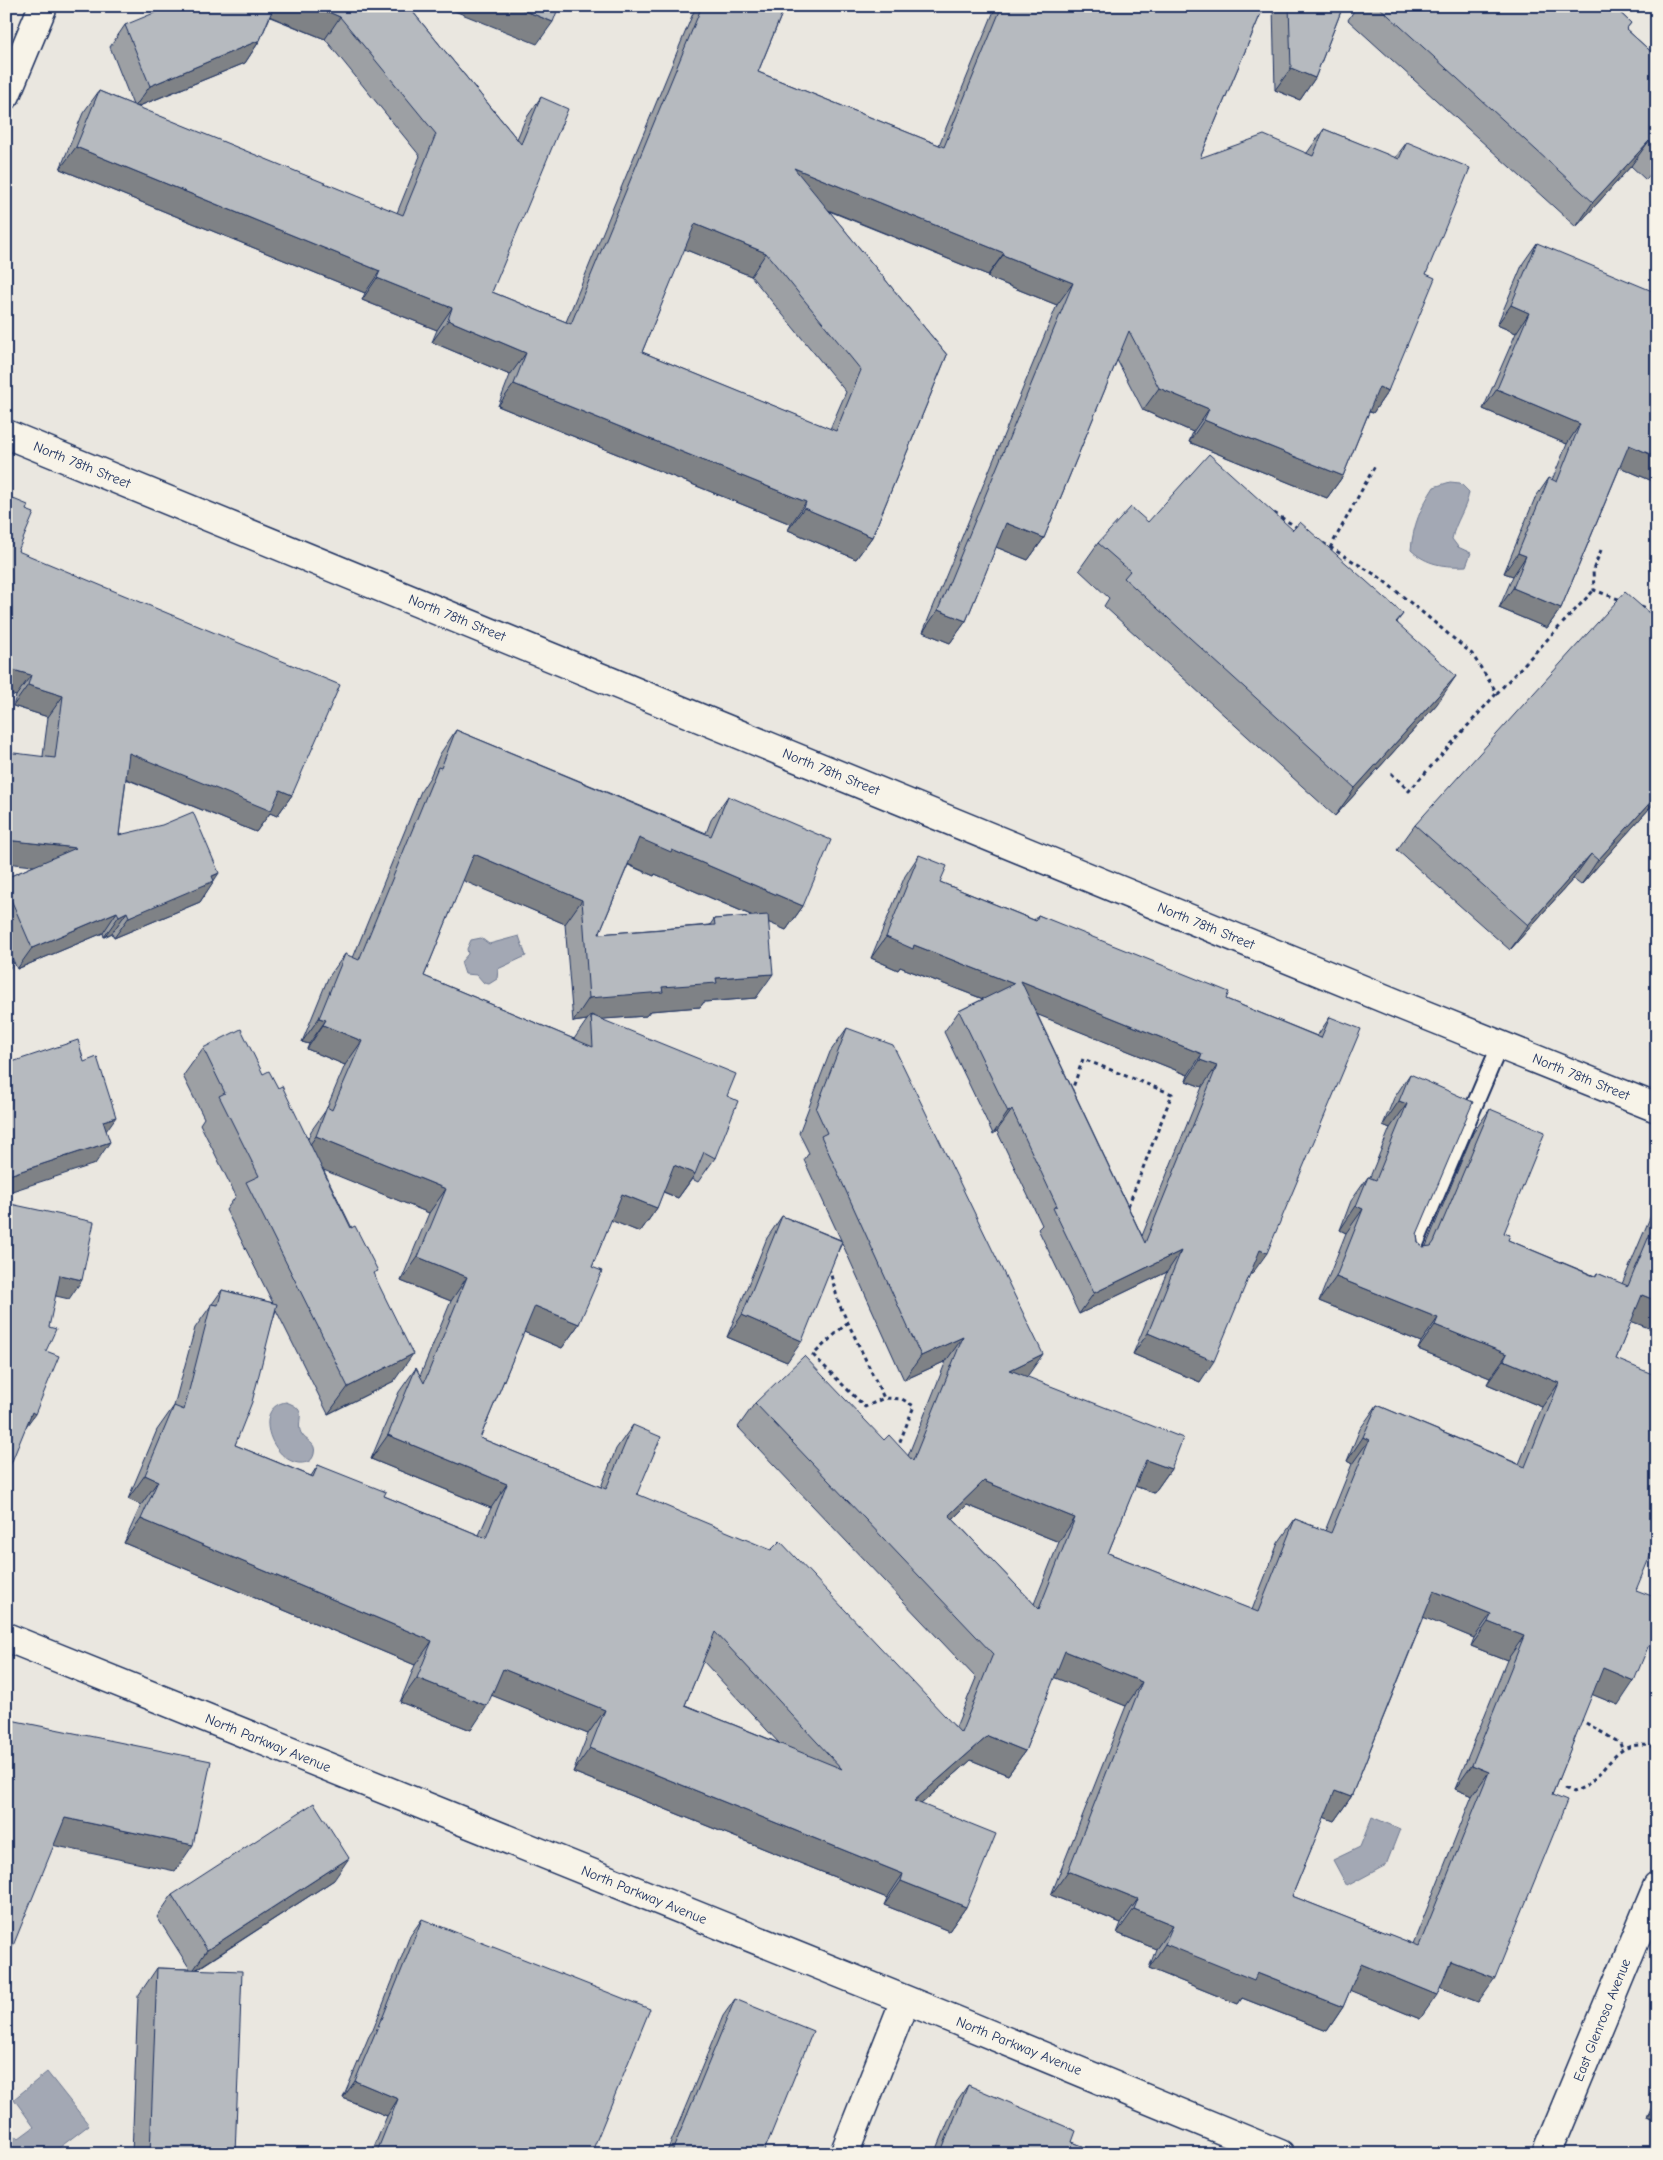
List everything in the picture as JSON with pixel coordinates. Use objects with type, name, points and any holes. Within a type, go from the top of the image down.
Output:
[{"type":"street","points":[[6,95],[43,6]]},
{"type":"street","name":"North 78th Street","points":[[6,434],[1376,995],[1657,1108]]},
{"type":"street","name":"North Parkway Avenue","points":[[6,1637],[905,2000],[1280,2154]]},
{"type":"street","name":"East Glenrosa Avenue","points":[[1546,2154],[1657,1886]]},
{"type":"street","points":[[844,2154],[905,2000]]},
{"type":"lane","points":[[1409,1262],[1500,1044]]},
{"type":"path","points":[[1330,548],[1376,464]]},
{"type":"path","points":[[1266,508],[1306,533]]},
{"type":"path","points":[[1322,543],[1379,577],[1472,654],[1497,693]]},
{"type":"path","points":[[1391,773],[1409,791],[1497,693],[1594,590],[1593,570],[1601,550]]},
{"type":"path","points":[[1594,590],[1630,603]]},
{"type":"path","points":[[1639,606],[1657,613]]},
{"type":"path","points":[[1071,1094],[1083,1059],[1172,1094],[1124,1216]]},
{"type":"path","points":[[1122,1199],[1127,1208]]},
{"type":"path","points":[[827,1260],[839,1304],[884,1398]]},
{"type":"path","points":[[848,1322],[813,1355],[866,1407],[884,1398],[902,1399],[914,1406],[894,1455]]},
{"type":"path","points":[[1573,1715],[1620,1743],[1622,1749]]},
{"type":"path","points":[[1564,1788],[1573,1792],[1587,1786],[1622,1749],[1644,1743],[1657,1748]]},
{"type":"shaded area","points":[[1450,482],[1460,483],[1469,492],[1452,539],[1458,547],[1471,553],[1466,566],[1436,564],[1423,559],[1411,550],[1416,524],[1429,494],[1434,487]]},
{"type":"shaded area","points":[[519,936],[526,956],[498,969],[497,979],[489,984],[484,983],[477,975],[465,974],[461,962],[468,954],[467,949],[471,940],[481,938],[489,944]]},
{"type":"shaded area","points":[[286,1402],[298,1408],[300,1412],[301,1433],[313,1444],[314,1455],[308,1462],[296,1463],[286,1458],[277,1449],[271,1438],[268,1426],[269,1415],[275,1407]]},
{"type":"shaded area","points":[[1372,1817],[1400,1829],[1386,1865],[1347,1886],[1333,1860],[1360,1847]]},
{"type":"shaded area","points":[[47,2072],[89,2125],[51,2154],[6,2154],[6,2133],[19,2138],[34,2127],[14,2099]]},
{"type":"building","points":[[171,6],[274,6],[260,40],[150,86],[125,25]]},
{"type":"building","points":[[315,6],[408,6],[521,144],[541,97],[568,109],[492,292],[571,324],[702,6],[785,6],[758,72],[944,147],[1002,6],[1264,6],[1200,158],[1264,135],[1313,156],[1324,129],[1399,159],[1407,142],[1470,168],[1426,274],[1435,278],[1388,391],[1379,387],[1343,476],[1204,420],[1209,409],[1159,388],[1129,331],[1044,538],[1006,523],[966,621],[938,610],[1073,283],[794,168],[947,355],[872,537],[804,508],[806,502],[514,384],[526,353],[448,320],[452,308],[377,278],[380,271],[76,147],[99,91],[403,215],[436,134],[340,17]],"holes":[[[695,224],[766,253],[861,370],[836,431],[642,352]]]},
{"type":"building","points":[[513,6],[559,6],[553,22]]},
{"type":"building","points":[[1289,6],[1343,6],[1315,78],[1291,68]]},
{"type":"building","points":[[1378,6],[1613,6],[1631,23],[1626,29],[1657,57],[1657,148],[1649,141],[1593,202]]},
{"type":"building","points":[[1537,243],[1657,293],[1657,457],[1629,445],[1561,608],[1513,588],[1526,556],[1518,553],[1549,478],[1557,482],[1580,424],[1497,389],[1529,313],[1511,305]]},
{"type":"building","points":[[1209,454],[1293,530],[1300,522],[1403,614],[1396,622],[1456,676],[1355,788],[1124,578],[1130,571],[1098,543],[1131,507],[1148,522]]},
{"type":"building","points":[[6,496],[28,505],[26,510],[34,513],[18,551],[340,685],[292,795],[280,790],[271,811],[129,753],[119,835],[162,825],[193,812],[219,873],[212,876],[214,881],[129,917],[127,912],[119,916],[117,912],[32,948],[6,888],[6,878],[76,848],[6,840],[6,752],[55,758],[63,696],[28,685],[31,675],[6,668]]},
{"type":"building","points":[[1625,592],[1657,620],[1657,795],[1598,860],[1591,854],[1528,925],[1415,825]]},
{"type":"building","points":[[456,730],[711,836],[728,796],[831,840],[803,906],[672,850],[671,852],[639,838],[599,934],[715,925],[714,919],[768,915],[773,974],[716,978],[717,983],[662,987],[663,992],[589,998],[582,900],[474,854],[424,976],[593,1047],[591,1015],[736,1074],[727,1096],[738,1101],[715,1158],[704,1152],[695,1174],[674,1165],[657,1208],[622,1194],[592,1267],[602,1271],[579,1324],[535,1306],[480,1438],[606,1489],[633,1425],[661,1437],[637,1494],[771,1550],[780,1541],[961,1733],[993,1654],[755,1403],[804,1356],[884,1440],[889,1435],[913,1461],[963,1337],[921,1356],[821,1136],[827,1133],[816,1109],[847,1028],[893,1045],[1043,1354],[1010,1370],[1183,1438],[1171,1469],[1146,1460],[1108,1553],[1258,1612],[1295,1519],[1331,1533],[1369,1440],[1363,1437],[1377,1405],[1525,1467],[1559,1383],[1504,1360],[1507,1354],[1435,1325],[1438,1318],[1336,1277],[1363,1209],[1356,1206],[1368,1177],[1376,1180],[1407,1104],[1399,1101],[1410,1074],[1473,1102],[1417,1234],[1418,1243],[1423,1247],[1431,1246],[1434,1242],[1490,1109],[1545,1132],[1504,1233],[1510,1235],[1508,1240],[1596,1277],[1597,1273],[1628,1286],[1657,1217],[1657,1301],[1642,1295],[1616,1359],[1657,1376],[1657,1539],[1636,1590],[1657,1598],[1657,1625],[1634,1681],[1603,1668],[1552,1795],[1567,1801],[1495,1978],[1451,1961],[1437,1995],[1361,1964],[1343,2007],[1257,1973],[1254,1980],[1165,1944],[1173,1925],[1134,1909],[1138,1899],[1068,1871],[1142,1682],[1065,1651],[1025,1751],[988,1736],[914,1801],[996,1834],[966,1907],[901,1881],[903,1874],[590,1748],[605,1710],[503,1669],[487,1706],[417,1678],[432,1641],[141,1519],[158,1481],[145,1475],[174,1406],[184,1410],[211,1304],[218,1305],[222,1290],[277,1304],[252,1402],[235,1445],[313,1477],[318,1465],[386,1492],[384,1496],[486,1538],[507,1484],[388,1435],[416,1368],[424,1383],[467,1277],[418,1257],[446,1189],[316,1136],[327,1107],[332,1110],[362,1041],[323,1025],[326,1020],[319,1018],[345,954],[359,960],[438,767],[441,768]],"holes":[[[984,1481],[1075,1518],[1039,1609],[949,1515]],[[1434,1591],[1491,1614],[1488,1622],[1524,1636],[1472,1765],[1489,1772],[1419,1946],[1292,1896],[1335,1791],[1351,1797]],[[715,1632],[842,1769],[685,1705]]]},
{"type":"building","points":[[919,855],[947,866],[940,882],[1036,921],[1038,915],[1229,992],[1226,999],[1321,1038],[1330,1017],[1361,1029],[1267,1253],[1260,1250],[1214,1361],[1148,1333],[1181,1251],[1094,1293],[1053,1208],[1057,1206],[1012,1110],[1008,1112],[959,1011],[1014,984],[914,945],[913,949],[886,937]],"holes":[[[1021,981],[1202,1054],[1200,1060],[1217,1066],[1145,1243]]]},
{"type":"building","points":[[6,956],[14,963],[6,972]]},
{"type":"building","points":[[241,1029],[263,1074],[269,1071],[278,1088],[282,1086],[351,1228],[355,1226],[378,1271],[373,1273],[413,1354],[348,1387],[246,1182],[259,1176],[219,1096],[225,1093],[203,1048]]},
{"type":"building","points":[[78,1040],[84,1062],[97,1057],[116,1117],[103,1121],[110,1142],[6,1176],[6,1064]]},
{"type":"building","points":[[6,1203],[94,1222],[82,1280],[60,1275],[49,1327],[56,1329],[46,1351],[59,1356],[35,1414],[32,1412],[8,1471],[6,1471]]},
{"type":"building","points":[[782,1216],[842,1241],[802,1341],[742,1315]]},
{"type":"building","points":[[6,1719],[211,1761],[193,1845],[65,1818],[6,1963]]},
{"type":"building","points":[[314,1803],[349,1858],[207,1950],[172,1895]]},
{"type":"building","points":[[422,1919],[650,2009],[591,2154],[376,2154],[398,2099],[355,2081]]},
{"type":"building","points":[[157,1968],[242,1971],[235,2154],[150,2154]]},
{"type":"building","points":[[735,1999],[813,2031],[763,2154],[671,2154]]},
{"type":"building","points":[[968,2085],[1076,2131],[1072,2142],[1103,2154],[940,2154]]}]
